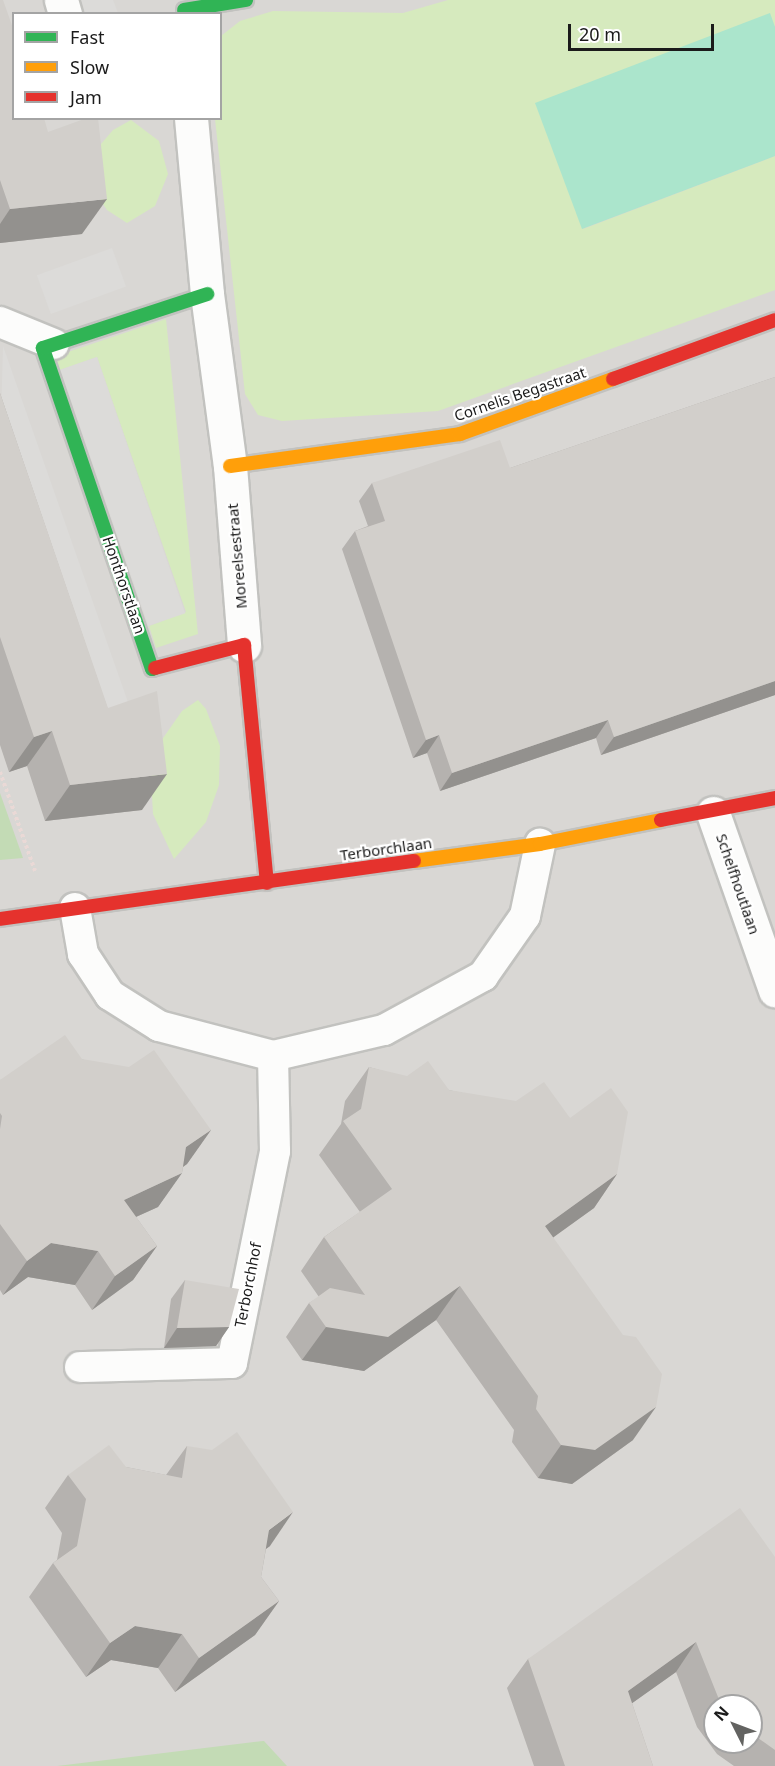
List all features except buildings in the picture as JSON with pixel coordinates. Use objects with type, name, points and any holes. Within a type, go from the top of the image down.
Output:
[{"type":"street","points":[[184,8],[246,0]]},
{"type":"street","points":[[191,120],[207,294],[230,466]]},
{"type":"street","points":[[54,344],[207,294]]},
{"type":"street","name":"Cornelis Begastraat","points":[[230,466],[460,434],[775,320]]},
{"type":"street","name":"Honthorstlaan","points":[[54,344],[43,348],[152,669],[244,645]]},
{"type":"street","name":"Moreelsestraat","points":[[230,466],[244,645]]},
{"type":"street","points":[[244,645],[267,883]]},
{"type":"street","name":"Terborchlaan","points":[[0,919],[540,844],[713,813],[775,798]]},
{"type":"street","name":"Schelfhoutlaan","points":[[713,813],[775,990]]},
{"type":"lane","points":[[0,322],[54,344]]},
{"type":"lane","points":[[62,911],[83,954],[110,995],[159,1026],[273,1056],[384,1030],[483,976],[525,916],[540,844]]},
{"type":"lane","name":"Terborchhof","points":[[80,1367],[232,1363],[275,1151],[273,1056]]},
{"type":"path","points":[[0,772],[62,911]]},
{"type":"shaded area","points":[[0,0],[775,0],[775,1766],[0,1766]]},
{"type":"shaded area","points":[[73,0],[113,0],[118,12],[78,12]]},
{"type":"shaded area","points":[[112,248],[126,287],[51,314],[37,275]]},
{"type":"shaded area","points":[[3,346],[129,705],[92,719],[0,456]]},
{"type":"shaded area","points":[[97,357],[185,613],[148,626],[60,370]]},
{"type":"green space","points":[[448,0],[775,0],[775,27],[770,14],[583,229],[775,156],[775,290],[438,411],[282,421],[258,415],[245,394],[215,120],[222,120],[222,35],[240,21],[273,11],[403,13]]},
{"type":"green space","points":[[770,13],[775,27],[775,156],[582,229],[535,103]]},
{"type":"green space","points":[[131,120],[159,141],[168,174],[155,206],[127,223],[107,210],[97,195],[101,144],[113,130]]},
{"type":"green space","points":[[166,319],[198,634],[156,648],[149,626],[186,612],[97,357],[60,370],[56,356]]},
{"type":"green space","points":[[198,700],[206,709],[220,746],[219,785],[206,822],[174,859],[153,814],[151,778],[161,741],[182,711]]},
{"type":"green space","points":[[0,793],[23,858],[0,860]]},
{"type":"green space","points":[[263,1741],[287,1766],[57,1766]]},
{"type":"traffic: fast","points":[[184,10],[246,0]]},
{"type":"traffic: fast","points":[[155,668],[152,669],[43,348],[207,294]]},
{"type":"traffic: slow","points":[[230,466],[460,434],[613,379]]},
{"type":"traffic: slow","points":[[414,861],[540,844],[661,820]]},
{"type":"traffic: jam","points":[[613,379],[775,320]]},
{"type":"traffic: jam","points":[[155,668],[244,645],[267,883]]},
{"type":"traffic: jam","points":[[661,820],[775,798]]},
{"type":"traffic: jam","points":[[0,919],[414,861]]}]
